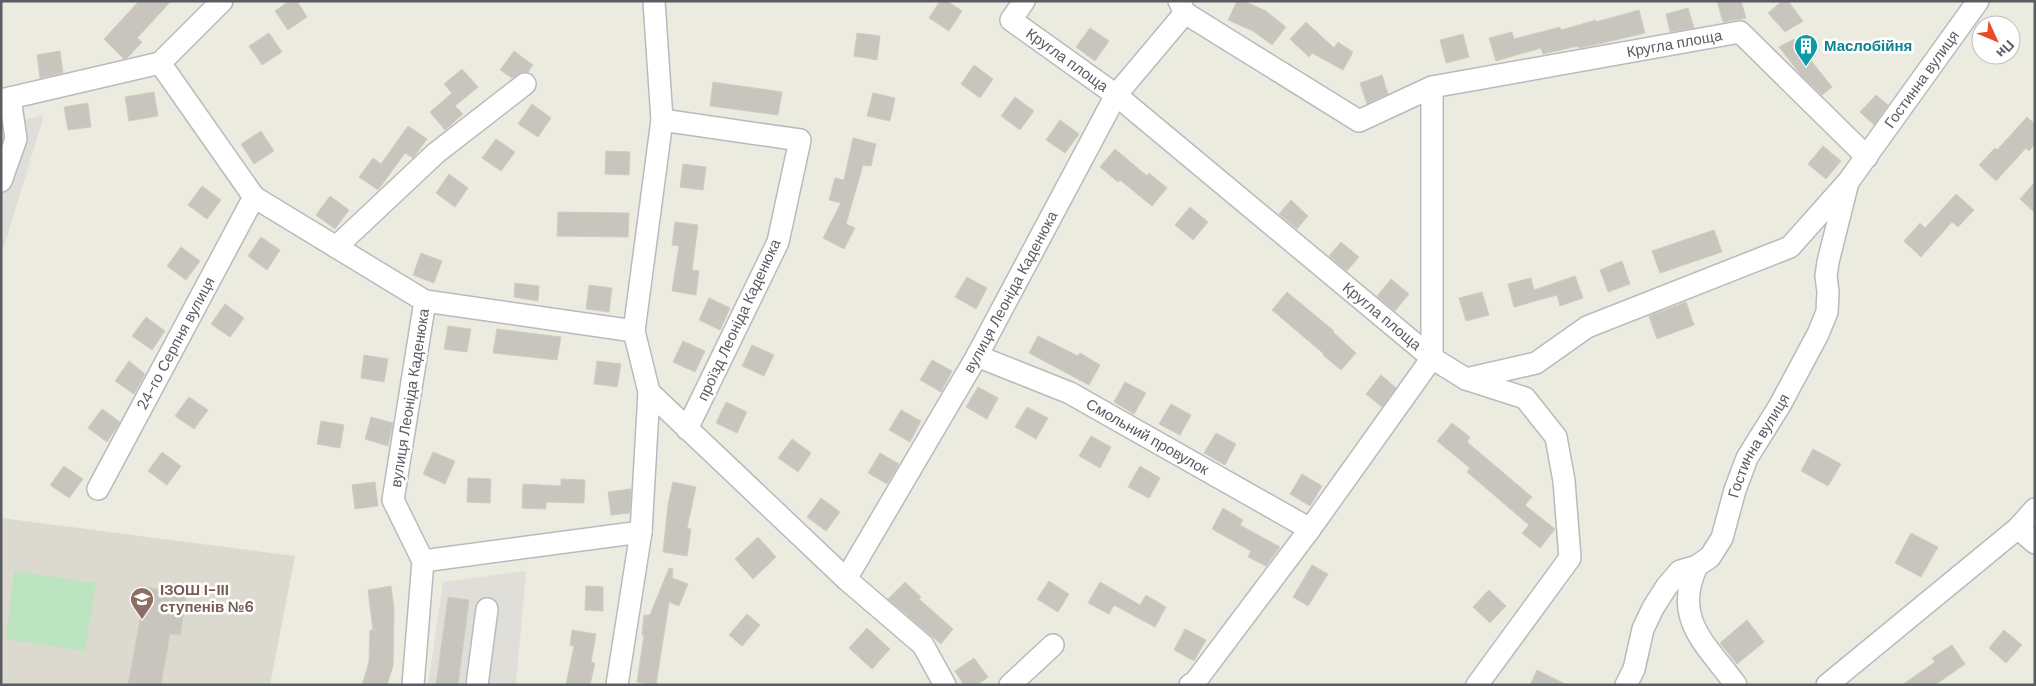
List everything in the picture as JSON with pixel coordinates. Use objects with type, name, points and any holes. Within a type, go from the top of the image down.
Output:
[{"type":"street","points":[[1,181],[16,139],[6,99],[160,63],[222,1]]},
{"type":"street","points":[[617,685],[641,532],[649,392],[634,331],[662,120],[654,1]]},
{"type":"street","name":"Кругла площа","points":[[1024,1],[1011,20],[1116,95],[1432,358],[1466,379],[1525,398],[1556,437],[1564,481],[1570,558],[1478,685]]},
{"type":"street","name":"Гостинна вулиця","points":[[1466,379],[1536,363],[1586,328],[1790,247],[1848,182],[1978,1]]},
{"type":"street","name":"вулиця Леоніда Каденюка","points":[[846,579],[978,356],[1116,95],[1182,7]]},
{"type":"street","name":"Кругла площа","points":[[1182,7],[1360,121],[1432,87],[1740,32],[1867,156]]},
{"type":"street","name":"вулиця Леоніда Каденюка","points":[[160,63],[254,197],[425,301],[393,500],[423,562]]},
{"type":"street","points":[[336,247],[436,153],[525,84]]},
{"type":"street","points":[[1195,684],[1310,529],[1432,358],[1432,87]]},
{"type":"street","name":"проїзд Леоніда Каденюка","points":[[662,120],[800,140],[778,242],[687,429]]},
{"type":"street","name":"Гостинна вулиця","points":[[1626,685],[1634,669],[1643,629],[1653,608],[1667,586],[1680,571],[1697,566],[1710,557],[1717,549],[1747,458],[1780,404],[1818,334],[1827,312],[1828,292],[1826,276],[1828,262],[1848,182]]},
{"type":"street","name":"24-го Серпня вулиця","points":[[98,489],[254,197]]},
{"type":"street","points":[[425,301],[634,331]]},
{"type":"street","name":"Смольний провулок","points":[[978,356],[1070,393],[1310,529]]},
{"type":"street","points":[[649,392],[846,579],[923,645],[945,685]]},
{"type":"street","points":[[1827,685],[2018,528],[2035,509]]},
{"type":"street","points":[[2018,528],[2035,543]]},
{"type":"street","points":[[413,685],[423,562],[641,532]]},
{"type":"street","points":[[1697,566],[1690,581],[1687,598],[1689,615],[1695,631],[1736,685]]},
{"type":"street","points":[[477,685],[487,609]]},
{"type":"street","points":[[1010,685],[1053,644]]},
{"type":"shaded area","points":[[44,115],[1,257],[1,125]]},
{"type":"shaded area","name":"ІЗОШ І-ІІІ ступенів №6","points":[[1,518],[295,556],[270,685],[1,685]]},
{"type":"shaded area","points":[[526,571],[516,685],[428,685],[443,582]]},
{"type":"green space","points":[[14,571],[96,583],[85,651],[6,639]]},
{"type":"building","points":[[139,1],[171,1],[137,38],[142,42],[124,59],[104,39]]},
{"type":"building","points":[[289,1],[297,1],[307,17],[288,30],[275,11]]},
{"type":"building","points":[[940,1],[947,1],[962,11],[949,31],[929,18]]},
{"type":"building","points":[[1237,1],[1244,1],[1266,11],[1286,27],[1272,45],[1253,31],[1228,20]]},
{"type":"building","points":[[1717,1],[1741,1],[1746,18],[1723,22]]},
{"type":"building","points":[[1782,1],[1788,1],[1803,21],[1785,32],[1768,13]]},
{"type":"building","points":[[1688,8],[1694,28],[1670,32],[1666,14]]},
{"type":"building","points":[[1639,10],[1645,33],[1579,48],[1578,46],[1543,54],[1541,48],[1496,61],[1489,38],[1512,32],[1514,39],[1560,27],[1561,30],[1596,20],[1596,22]]},
{"type":"building","points":[[1306,22],[1334,48],[1338,42],[1353,52],[1343,70],[1312,53],[1309,57],[1290,39]]},
{"type":"building","points":[[1090,28],[1109,41],[1095,61],[1076,47]]},
{"type":"building","points":[[269,33],[282,52],[262,65],[249,46]]},
{"type":"building","points":[[857,33],[880,36],[877,60],[854,56]]},
{"type":"building","points":[[1463,34],[1469,57],[1446,63],[1440,40]]},
{"type":"building","name":"Маслобійня","points":[[1794,39],[1832,87],[1822,95],[1801,75],[1779,47]]},
{"type":"building","points":[[60,51],[63,73],[40,78],[37,55]]},
{"type":"building","points":[[514,51],[533,65],[528,72],[523,72],[512,78],[500,70]]},
{"type":"building","points":[[974,65],[993,79],[980,98],[961,84]]},
{"type":"building","points":[[462,69],[478,87],[455,106],[463,114],[445,130],[430,112],[452,93],[444,84]]},
{"type":"building","points":[[1382,75],[1388,94],[1367,104],[1360,83]]},
{"type":"building","points":[[713,82],[782,92],[778,115],[710,106]]},
{"type":"building","points":[[154,92],[158,116],[129,121],[125,97]]},
{"type":"building","points":[[873,93],[895,98],[890,121],[867,116]]},
{"type":"building","points":[[1876,95],[1888,105],[1874,125],[1860,112]]},
{"type":"building","points":[[1015,97],[1034,111],[1020,130],[1001,116]]},
{"type":"building","points":[[88,103],[91,127],[68,130],[64,107]]},
{"type":"building","points":[[532,104],[551,118],[538,137],[518,124]]},
{"type":"building","points":[[2027,117],[2035,124],[2035,144],[2029,151],[2026,148],[1996,181],[1979,165],[1995,148],[1997,150]]},
{"type":"building","points":[[1060,120],[1079,134],[1065,153],[1046,140]]},
{"type":"building","points":[[408,126],[427,139],[413,158],[405,153],[378,190],[359,177],[373,158],[381,164]]},
{"type":"building","points":[[261,131],[274,151],[254,164],[241,144]]},
{"type":"building","points":[[853,138],[876,144],[871,166],[863,165],[846,224],[855,228],[844,249],[823,238],[841,203],[829,200],[835,178],[844,180]]},
{"type":"building","points":[[496,139],[515,152],[501,171],[482,158]]},
{"type":"building","points":[[1823,146],[1841,161],[1826,179],[1808,164]]},
{"type":"building","points":[[1115,149],[1147,176],[1149,173],[1167,188],[1152,206],[1120,180],[1118,182],[1100,167]]},
{"type":"building","points":[[606,151],[630,152],[629,175],[605,174]]},
{"type":"building","points":[[683,164],[706,167],[703,190],[680,187]]},
{"type":"building","points":[[449,174],[468,188],[455,207],[436,193]]},
{"type":"building","points":[[2035,182],[2035,213],[2020,199]]},
{"type":"building","points":[[202,186],[221,200],[207,219],[188,205]]},
{"type":"building","points":[[1956,194],[1974,210],[1958,227],[1952,222],[1921,257],[1904,241],[1920,223],[1925,228]]},
{"type":"building","points":[[330,196],[349,210],[335,229],[316,215]]},
{"type":"building","points":[[1291,200],[1308,216],[1297,229],[1279,214]]},
{"type":"building","points":[[1190,207],[1208,222],[1193,240],[1175,225]]},
{"type":"building","points":[[558,212],[629,213],[628,237],[557,236]]},
{"type":"building","points":[[675,222],[698,225],[692,270],[699,271],[696,295],[672,291],[679,246],[672,245]]},
{"type":"building","points":[[1714,230],[1722,252],[1660,273],[1652,251]]},
{"type":"building","points":[[261,237],[280,250],[267,270],[248,256]]},
{"type":"building","points":[[1341,242],[1359,257],[1347,271],[1329,256]]},
{"type":"building","points":[[181,247],[200,261],[186,280],[167,266]]},
{"type":"building","points":[[421,253],[442,261],[434,283],[413,275]]},
{"type":"building","points":[[1622,261],[1630,284],[1608,292],[1600,270]]},
{"type":"building","points":[[1575,276],[1583,298],[1560,306],[1557,295],[1514,307],[1508,284],[1531,278],[1534,290]]},
{"type":"building","points":[[967,277],[987,288],[976,309],[955,297]]},
{"type":"building","points":[[1391,279],[1409,294],[1395,311],[1377,296]]},
{"type":"building","points":[[515,283],[539,286],[538,301],[514,297]]},
{"type":"building","points":[[589,285],[612,288],[609,312],[586,309]]},
{"type":"building","points":[[1287,292],[1334,331],[1356,353],[1341,370],[1272,310]]},
{"type":"building","points":[[1482,292],[1489,315],[1466,321],[1459,298]]},
{"type":"building","points":[[709,298],[730,308],[720,330],[699,320]]},
{"type":"building","points":[[1686,302],[1694,325],[1657,339],[1649,316]]},
{"type":"building","points":[[225,304],[244,318],[230,337],[211,324]]},
{"type":"building","points":[[146,317],[165,331],[152,350],[132,336]]},
{"type":"building","points":[[448,326],[471,329],[467,352],[444,349]]},
{"type":"building","points":[[497,329],[561,337],[557,360],[493,353]]},
{"type":"building","points":[[1038,336],[1078,356],[1080,353],[1100,365],[1089,385],[1029,353]]},
{"type":"building","points":[[683,341],[705,351],[695,372],[673,362]]},
{"type":"building","points":[[752,345],[774,355],[764,376],[742,366]]},
{"type":"building","points":[[364,355],[388,359],[384,382],[361,378]]},
{"type":"building","points":[[932,360],[952,371],[941,392],[920,380]]},
{"type":"building","points":[[129,361],[145,374],[134,394],[115,381]]},
{"type":"building","points":[[597,361],[621,364],[617,387],[594,384]]},
{"type":"building","points":[[1381,375],[1396,388],[1382,407],[1366,394]]},
{"type":"building","points":[[1125,382],[1146,393],[1134,414],[1114,402]]},
{"type":"building","points":[[978,387],[998,398],[987,419],[966,407]]},
{"type":"building","points":[[189,397],[208,410],[194,429],[175,416]]},
{"type":"building","points":[[726,402],[747,412],[737,433],[716,423]]},
{"type":"building","points":[[1171,404],[1191,415],[1180,435],[1159,424]]},
{"type":"building","points":[[1027,407],[1048,418],[1036,439],[1015,427]]},
{"type":"building","points":[[102,409],[120,422],[107,442],[88,428]]},
{"type":"building","points":[[901,410],[921,421],[910,442],[889,430]]},
{"type":"building","points":[[371,417],[393,423],[388,446],[365,439]]},
{"type":"building","points":[[321,421],[344,425],[340,448],[317,444]]},
{"type":"building","points":[[1452,423],[1470,437],[1467,442],[1532,497],[1525,505],[1555,529],[1540,548],[1522,533],[1529,525],[1467,472],[1470,468],[1437,441]]},
{"type":"building","points":[[1216,433],[1236,444],[1225,465],[1204,453]]},
{"type":"building","points":[[1091,436],[1111,447],[1100,468],[1079,456]]},
{"type":"building","points":[[792,439],[811,453],[798,472],[778,458]]},
{"type":"building","points":[[1813,449],[1841,464],[1828,486],[1801,471]]},
{"type":"building","points":[[162,452],[181,466],[167,485],[148,471]]},
{"type":"building","points":[[433,452],[455,461],[445,484],[423,474]]},
{"type":"building","points":[[880,453],[899,464],[887,484],[868,473]]},
{"type":"building","points":[[64,466],[83,479],[69,498],[50,485]]},
{"type":"building","points":[[1140,466],[1160,478],[1149,498],[1128,487]]},
{"type":"building","points":[[1302,474],[1322,486],[1310,506],[1290,494]]},
{"type":"building","points":[[468,478],[491,479],[490,503],[467,502]]},
{"type":"building","points":[[561,479],[585,480],[584,503],[546,502],[546,509],[522,508],[523,484],[561,486]]},
{"type":"building","points":[[375,482],[378,506],[355,509],[352,485]]},
{"type":"building","points":[[673,482],[696,487],[687,528],[691,529],[687,556],[663,552],[668,504]]},
{"type":"building","points":[[631,489],[630,513],[611,515],[608,492]]},
{"type":"building","points":[[821,498],[840,512],[826,531],[807,517]]},
{"type":"building","points":[[1223,508],[1243,520],[1240,525],[1280,547],[1266,566],[1248,557],[1251,551],[1212,529]]},
{"type":"building","points":[[1911,533],[1938,547],[1921,577],[1895,563]]},
{"type":"building","points":[[758,537],[776,557],[753,579],[735,559]]},
{"type":"building","points":[[1312,565],[1328,574],[1308,606],[1293,597]]},
{"type":"building","points":[[669,568],[673,569],[672,578],[688,584],[679,606],[669,602],[656,685],[637,682],[644,635],[642,635],[644,615],[650,615]]},
{"type":"building","points":[[1049,581],[1069,594],[1058,612],[1037,599]]},
{"type":"building","points":[[905,582],[921,597],[919,599],[953,629],[941,644],[888,599]]},
{"type":"building","points":[[1100,582],[1140,605],[1146,595],[1166,607],[1155,627],[1114,605],[1109,614],[1088,603]]},
{"type":"building","points":[[391,586],[394,609],[393,666],[387,685],[362,685],[369,662],[370,630],[373,630],[368,590]]},
{"type":"building","points":[[586,586],[603,587],[603,611],[585,610]]},
{"type":"building","points":[[146,587],[187,594],[180,635],[170,634],[161,685],[128,685]]},
{"type":"building","points":[[1489,590],[1506,606],[1490,623],[1473,607]]},
{"type":"building","points":[[448,597],[469,600],[458,685],[436,685]]},
{"type":"building","points":[[747,614],[760,625],[742,646],[729,635]]},
{"type":"building","points":[[1747,620],[1764,642],[1737,664],[1720,643]]},
{"type":"building","points":[[867,628],[890,649],[872,669],[849,648]]},
{"type":"building","points":[[1185,629],[1206,640],[1194,661],[1174,650]]},
{"type":"building","points":[[572,630],[596,634],[591,662],[595,663],[590,685],[566,685],[574,646],[570,645]]},
{"type":"building","points":[[2004,630],[2022,645],[2006,663],[1989,648]]},
{"type":"building","points":[[1952,645],[1965,664],[1935,685],[1902,685],[1935,662],[1932,658]]},
{"type":"building","points":[[974,658],[988,677],[977,685],[964,685],[955,671]]},
{"type":"building","points":[[1537,670],[1567,685],[1530,685]]},
{"type":"place","name":"Маслобійня","points":[[1806,67]]},
{"type":"place","name":"ІЗОШ І-ІІІ ступенів №6","points":[[142,620]]}]
